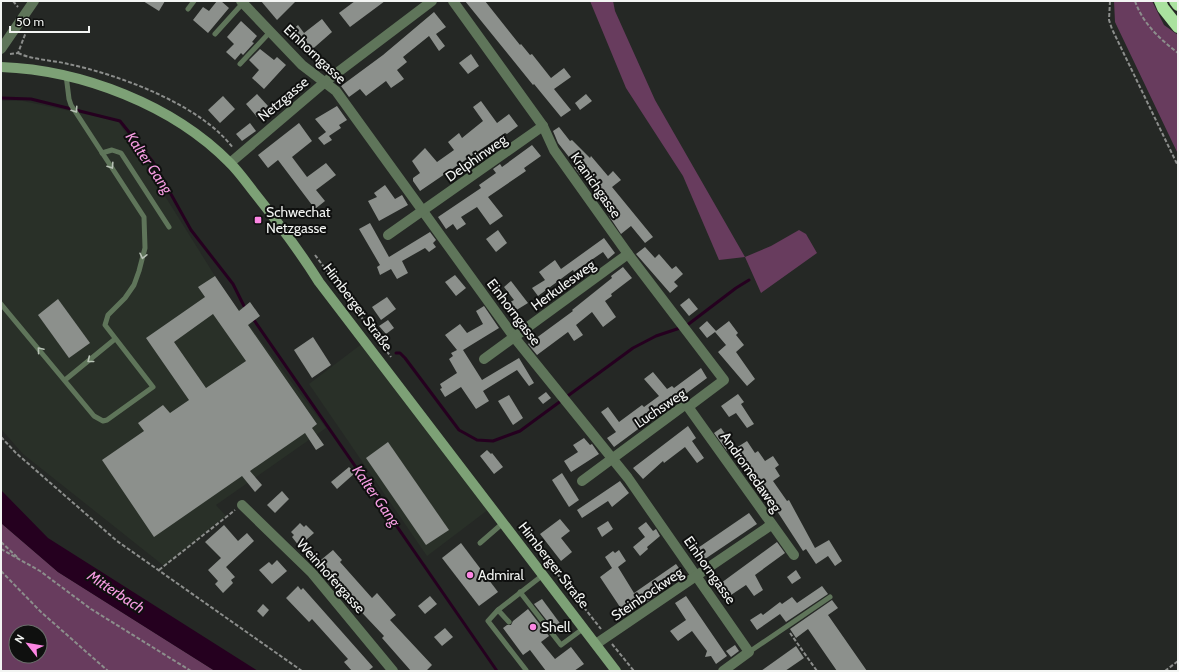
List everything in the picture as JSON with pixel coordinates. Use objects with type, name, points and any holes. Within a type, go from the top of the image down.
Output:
[{"type":"highway","points":[[1160,1],[1163,8],[1178,27]]},
{"type":"highway","points":[[1175,1],[1178,5]]},
{"type":"main road","name":"Himberger Straße","points":[[1,67],[66,75],[108,87],[158,111],[201,139],[230,163],[295,245],[319,282],[585,628],[616,671]]},
{"type":"street","points":[[1,49],[34,1]]},
{"type":"street","name":"Netzgasse","points":[[230,163],[325,82],[432,1]]},
{"type":"street","name":"Kranichgasse","points":[[453,1],[544,126],[554,150],[628,254],[724,380]]},
{"type":"street","name":"Einhorngasse","points":[[242,2],[302,65],[336,91],[514,337],[628,478],[749,652]]},
{"type":"street","name":"Delphinweg","points":[[388,235],[544,126]]},
{"type":"street","name":"Herkulesweg","points":[[484,358],[628,254]]},
{"type":"street","name":"Luchsweg","points":[[582,481],[686,404],[692,404],[724,380]]},
{"type":"street","name":"Andromedaweg","points":[[686,404],[771,525],[794,555]]},
{"type":"street","name":"Weinhofergasse","points":[[242,505],[312,573],[393,671]]},
{"type":"street","name":"Steinbockweg","points":[[596,644],[771,525]]},
{"type":"street","points":[[723,671],[749,652]]},
{"type":"lane","points":[[188,9],[194,1]]},
{"type":"lane","points":[[215,34],[242,2]]},
{"type":"lane","points":[[240,64],[270,32]]},
{"type":"lane","points":[[1,304],[94,416],[103,421],[153,387],[115,340],[105,325],[105,320],[108,315],[125,298],[137,278],[145,248],[144,217],[69,99],[66,75]]},
{"type":"lane","points":[[102,153],[116,150],[121,153],[169,227]]},
{"type":"lane","points":[[65,380],[115,340]]},
{"type":"lane","points":[[480,543],[503,523]]},
{"type":"lane","points":[[526,670],[488,621],[498,610],[543,574]]},
{"type":"lane","points":[[520,592],[561,645],[585,628]]},
{"type":"lane","points":[[749,652],[830,597]]},
{"type":"lane","points":[[498,610],[509,622]]},
{"type":"path","points":[[1110,1],[1109,20],[1112,29],[1178,166]]},
{"type":"path","points":[[1135,1],[1148,26],[1178,53]]},
{"type":"path","points":[[1,437],[16,454],[117,541],[302,671]]},
{"type":"path","points":[[159,570],[242,505]]},
{"type":"path","points":[[1,542],[19,559]]},
{"type":"path","points":[[1,549],[40,571],[90,609],[191,671]]},
{"type":"path","points":[[1,571],[40,612],[108,671]]},
{"type":"path","points":[[786,627],[817,671]]},
{"type":"path","points":[[1165,671],[1178,661]]},
{"type":"shaded area","points":[[590,1],[613,1],[615,11],[655,100],[745,257],[719,260],[683,176],[626,88]]},
{"type":"shaded area","points":[[1114,1],[1152,1],[1164,25],[1178,35],[1178,154],[1115,22]]},
{"type":"shaded area","points":[[1,101],[23,101],[118,121],[238,310],[250,302],[260,316],[249,325],[326,428],[216,505],[226,516],[164,566],[23,454],[1,429]]},
{"type":"shaded area","points":[[799,230],[806,234],[817,253],[761,293],[745,257],[771,246]]},
{"type":"shaded area","points":[[363,343],[489,509],[427,556],[309,384]]},
{"type":"shaded area","points":[[1,523],[58,572],[215,671],[1,671]]},
{"type":"water","name":"Mitterbach","points":[[1,490],[48,538],[258,671],[215,671],[58,572],[1,523]]},
{"type":"building","points":[[143,1],[165,1],[159,11]]},
{"type":"building","points":[[217,1],[221,1],[229,8],[208,33],[193,20],[203,7],[209,11]]},
{"type":"building","points":[[261,1],[296,1],[277,20]]},
{"type":"building","points":[[355,1],[385,1],[350,27],[339,13]]},
{"type":"building","points":[[465,1],[485,1],[520,45],[521,44],[530,55],[532,54],[551,78],[564,68],[571,77],[554,89],[571,110],[561,117]]},
{"type":"building","points":[[434,12],[446,27],[436,34],[445,46],[439,51],[429,36],[403,57],[407,62],[397,70],[404,79],[391,88],[386,81],[366,96],[360,89],[349,97],[341,86],[383,55]]},
{"type":"building","points":[[322,19],[332,32],[308,53],[290,32],[298,25],[304,33]]},
{"type":"building","points":[[241,21],[257,36],[252,42],[254,43],[243,55],[241,53],[235,60],[226,52],[234,44],[227,37]]},
{"type":"building","points":[[260,49],[274,60],[277,57],[286,65],[264,89],[252,78],[259,70],[249,60]]},
{"type":"building","points":[[471,54],[479,66],[468,74],[459,63]]},
{"type":"building","points":[[257,94],[268,106],[257,117],[246,104]]},
{"type":"building","points":[[586,94],[592,101],[580,110],[575,103]]},
{"type":"building","points":[[223,96],[235,109],[220,123],[208,110]]},
{"type":"building","points":[[481,101],[497,123],[509,114],[518,126],[507,134],[505,133],[420,191],[413,181],[413,178],[420,173],[412,161],[425,148],[437,162],[454,150],[448,142],[459,133],[462,138],[483,121],[473,107]]},
{"type":"building","points":[[337,106],[347,120],[339,125],[341,128],[329,136],[332,140],[324,145],[318,138],[326,132],[315,119]]},
{"type":"building","points":[[250,123],[256,131],[242,141],[236,134]]},
{"type":"building","points":[[299,123],[312,141],[292,157],[307,177],[326,163],[336,175],[316,190],[325,201],[315,209],[278,160],[268,168],[258,155]]},
{"type":"building","points":[[559,127],[570,141],[572,140],[590,158],[591,156],[608,176],[613,171],[621,180],[612,187],[653,237],[645,243],[631,226],[621,234],[609,216],[618,210],[583,172],[580,175],[574,167],[576,166],[558,143],[553,131]]},
{"type":"building","points":[[532,145],[541,156],[524,168],[526,171],[488,197],[503,216],[490,225],[477,207],[461,217],[466,224],[457,230],[453,224],[446,229],[438,217],[481,188],[479,185],[496,173],[493,169],[500,164],[502,167]]},
{"type":"building","points":[[385,185],[395,199],[402,195],[408,205],[379,221],[368,201],[377,197],[374,193]]},
{"type":"building","points":[[370,223],[389,257],[430,232],[436,240],[433,243],[436,247],[429,252],[425,248],[402,261],[408,273],[397,279],[391,269],[380,275],[377,267],[380,265],[359,229]]},
{"type":"building","points":[[498,230],[507,243],[496,252],[486,239]]},
{"type":"building","points":[[604,238],[615,253],[608,259],[603,252],[574,272],[573,270],[538,296],[532,288],[545,280],[539,272],[555,260],[561,269]]},
{"type":"building","points":[[645,247],[655,258],[659,254],[672,269],[676,266],[683,274],[674,282],[678,286],[670,293],[636,254]]},
{"type":"building","points":[[623,267],[632,278],[611,294],[612,296],[605,301],[616,317],[603,327],[592,312],[576,325],[583,335],[574,341],[568,332],[537,355],[528,344],[573,311],[572,310],[612,278],[611,276]]},
{"type":"building","points":[[455,275],[466,288],[456,296],[445,282]]},
{"type":"building","points":[[215,276],[239,311],[250,302],[260,316],[248,325],[317,424],[312,428],[324,445],[316,450],[305,433],[250,471],[262,485],[255,492],[242,476],[154,537],[102,460],[144,431],[138,423],[163,405],[170,413],[189,400],[146,338],[205,297],[198,287]],"holes":[[[213,314],[246,361],[206,388],[174,342]]]},
{"type":"building","points":[[511,281],[528,303],[510,314],[505,305],[514,300],[504,287]]},
{"type":"building","points":[[387,297],[396,309],[381,320],[372,307]]},
{"type":"building","points":[[689,298],[698,309],[689,316],[680,305]]},
{"type":"building","points":[[58,299],[90,343],[69,358],[38,315]]},
{"type":"building","points":[[484,306],[499,328],[463,350],[482,380],[519,358],[534,383],[529,386],[517,370],[483,391],[489,401],[476,409],[461,387],[445,397],[440,389],[442,388],[440,384],[457,373],[449,359],[453,356],[451,353],[457,350],[445,335],[460,324],[467,333],[483,324],[476,311]]},
{"type":"building","points":[[388,320],[394,328],[386,334],[379,326]]},
{"type":"building","points":[[707,321],[716,331],[729,321],[738,333],[736,335],[744,345],[736,352],[755,379],[747,386],[718,352],[726,345],[715,332],[707,338],[699,328]]},
{"type":"building","points":[[313,337],[331,365],[312,378],[294,350]]},
{"type":"building","points":[[701,368],[707,378],[614,447],[607,438],[616,432],[601,412],[608,407],[619,422],[642,405],[644,407],[659,396],[644,379],[653,372],[667,389],[672,386],[674,388]]},
{"type":"building","points":[[546,392],[551,398],[543,404],[538,398]]},
{"type":"building","points":[[738,394],[744,402],[741,404],[754,424],[747,428],[736,413],[729,417],[721,406]]},
{"type":"building","points":[[509,395],[523,418],[513,425],[498,401]]},
{"type":"building","points":[[688,426],[696,438],[692,441],[704,458],[697,463],[685,447],[664,463],[663,461],[643,479],[633,468]]},
{"type":"building","points":[[721,428],[734,446],[727,451],[714,433]]},
{"type":"building","points":[[584,438],[590,445],[592,444],[599,454],[571,472],[564,461],[578,452],[573,445]]},
{"type":"building","points":[[747,441],[755,453],[758,451],[765,461],[773,456],[779,465],[775,468],[780,476],[773,481],[787,501],[789,500],[815,548],[829,540],[842,561],[835,566],[828,556],[816,564],[806,549],[803,551],[736,448]]},
{"type":"building","points":[[388,442],[449,530],[426,545],[366,458]]},
{"type":"building","points":[[487,450],[491,454],[492,453],[503,467],[494,474],[480,456]]},
{"type":"building","points":[[349,467],[355,473],[337,489],[331,482]]},
{"type":"building","points":[[562,473],[579,500],[569,507],[552,480]]},
{"type":"building","points":[[620,481],[629,493],[612,507],[608,501],[582,518],[577,510]]},
{"type":"building","points":[[282,491],[289,499],[275,513],[267,505]]},
{"type":"building","points":[[749,513],[757,524],[699,563],[692,552]]},
{"type":"building","points":[[560,519],[570,531],[561,538],[572,552],[561,561],[540,534]]},
{"type":"building","points":[[608,521],[613,529],[602,537],[597,528]]},
{"type":"building","points":[[646,522],[653,531],[656,529],[660,536],[647,547],[648,549],[640,556],[633,547],[645,537],[638,528]]},
{"type":"building","points":[[300,523],[304,527],[306,525],[314,533],[299,546],[292,537],[294,535],[291,532]]},
{"type":"building","points":[[224,525],[238,541],[247,533],[254,541],[226,567],[235,577],[231,580],[233,583],[223,593],[215,584],[218,581],[208,570],[221,558],[205,542]]},
{"type":"building","points":[[777,542],[785,553],[755,575],[763,590],[754,596],[746,585],[731,595],[721,583]]},
{"type":"building","name":"Admiral","points":[[461,543],[498,592],[479,606],[442,558]]},
{"type":"building","points":[[333,550],[342,560],[340,562],[372,598],[377,593],[396,615],[390,620],[432,665],[426,671],[411,671],[382,638],[384,636],[316,564]]},
{"type":"building","points":[[619,550],[626,561],[618,567],[634,593],[676,564],[684,575],[642,605],[640,602],[624,613],[600,577],[612,568],[605,557],[613,551],[615,553]]},
{"type":"building","points":[[277,560],[287,571],[272,584],[259,570],[269,562],[272,565]]},
{"type":"building","points":[[796,570],[801,578],[792,584],[787,577]]},
{"type":"building","points":[[298,586],[301,590],[303,588],[373,667],[368,671],[352,671],[344,662],[348,659],[312,619],[309,622],[286,598]]},
{"type":"building","points":[[822,586],[828,594],[786,622],[780,614],[757,630],[750,620],[761,613],[763,615],[780,602],[782,604],[792,597],[797,603]]},
{"type":"building","points":[[430,596],[437,604],[425,614],[418,606]]},
{"type":"building","points":[[686,596],[727,656],[716,664],[711,656],[705,657],[707,651],[692,631],[678,641],[670,631],[686,620],[675,603]]},
{"type":"building","points":[[542,599],[562,626],[555,631],[534,604]]},
{"type":"building","points":[[832,600],[838,608],[828,615],[867,671],[837,671],[808,629],[796,638],[790,629]]},
{"type":"building","points":[[263,604],[269,610],[263,617],[257,611]]},
{"type":"building","points":[[528,609],[549,636],[541,642],[555,659],[571,647],[584,664],[574,671],[546,671],[530,650],[523,655],[503,628],[507,625],[511,625],[513,621]]},
{"type":"building","points":[[445,628],[453,637],[442,646],[434,637]]},
{"type":"building","points":[[735,645],[739,651],[731,657],[726,651]]},
{"type":"building","points":[[796,646],[804,658],[785,671],[761,671]]},
{"type":"waterway","name":"Kalter Gang","points":[[1,98],[31,99],[120,121],[153,162],[191,230],[233,284],[244,306]]},
{"type":"waterway","points":[[396,353],[400,353],[405,358],[459,430],[477,440],[493,441],[520,431],[633,348],[656,336],[686,326],[736,288],[749,280]]},
{"type":"waterway","name":"Kalter Gang","points":[[254,320],[497,671]]},
{"type":"place","name":"Schwechat Netzgasse","points":[[258,220]]},
{"type":"place","name":"Admiral","points":[[470,575]]},
{"type":"place","name":"Shell","points":[[533,627]]}]
